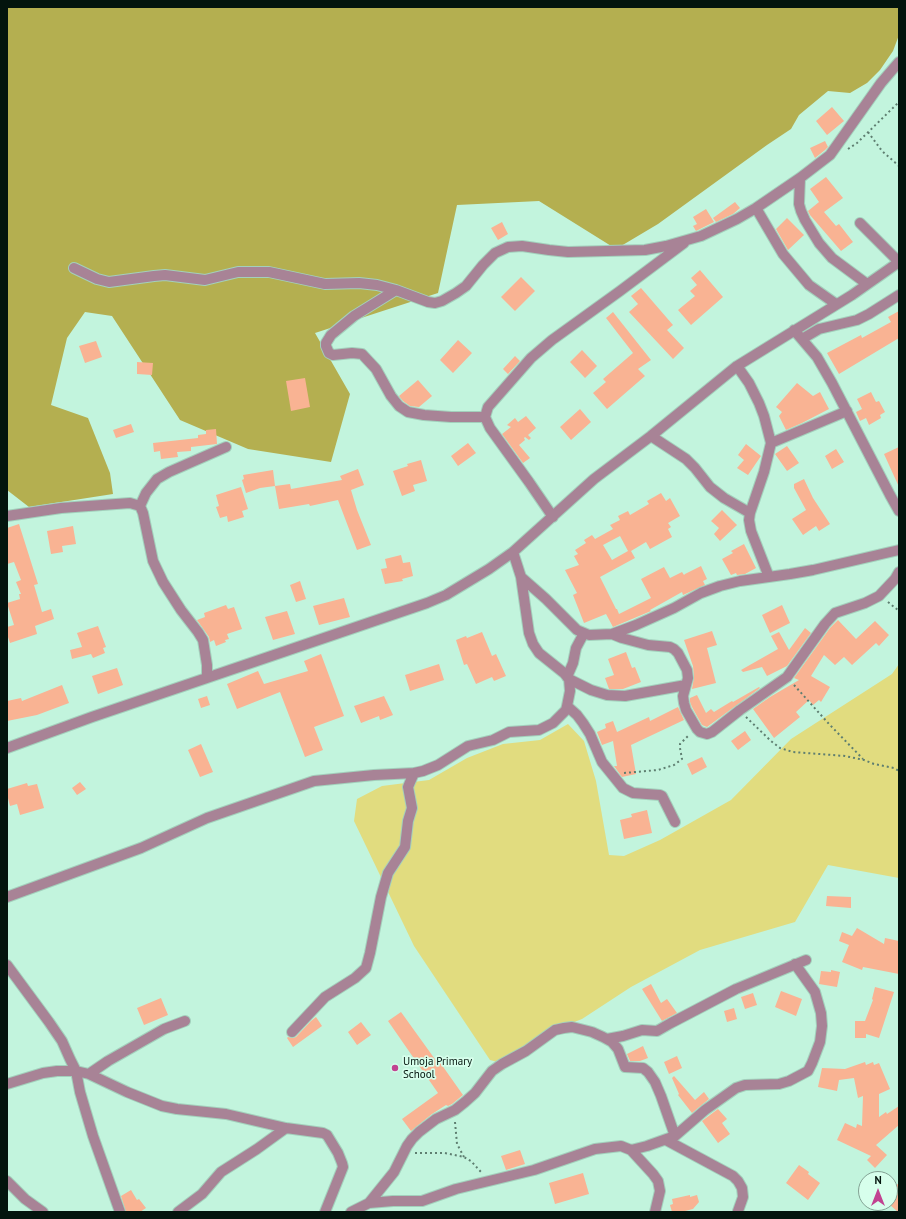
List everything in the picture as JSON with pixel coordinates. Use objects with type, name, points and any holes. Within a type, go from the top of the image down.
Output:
[{"type":"street","points":[[74,268],[97,280],[109,282],[165,275],[205,280],[238,272],[251,271],[274,273],[324,284],[358,283],[377,285],[435,303],[442,301],[466,286],[495,253],[508,247],[522,246],[568,252],[623,251],[645,250],[689,240],[702,236],[756,208],[800,178],[830,155],[881,83],[899,62]]},
{"type":"street","points":[[800,178],[799,204],[805,220],[819,242],[832,258],[867,284]]},
{"type":"street","points":[[756,208],[783,254],[804,280],[836,304]]},
{"type":"street","points":[[7,748],[92,717],[427,603],[470,582],[513,552],[594,479],[651,436],[737,366],[852,295],[899,262],[860,223]]},
{"type":"street","points":[[553,517],[490,428],[485,417],[488,407],[531,358],[552,340],[689,240]]},
{"type":"street","points":[[396,290],[354,316],[332,335],[326,343],[329,353],[333,355],[358,353],[364,355],[376,369],[391,396],[399,406],[408,412],[424,415],[467,418],[485,417]]},
{"type":"street","points":[[802,339],[819,329],[856,320],[869,314],[899,295]]},
{"type":"street","points":[[794,330],[817,358],[832,383],[899,511]]},
{"type":"street","points":[[737,366],[759,403],[769,430],[771,443],[764,472],[749,520],[751,531],[769,577]]},
{"type":"street","points":[[771,443],[847,411]]},
{"type":"street","points":[[651,436],[686,459],[710,488],[750,514]]},
{"type":"street","points":[[140,506],[146,493],[157,479],[169,472],[226,447]]},
{"type":"street","points":[[7,516],[68,507],[130,503],[140,506],[143,513],[153,561],[163,582],[203,640],[208,665],[207,678]]},
{"type":"street","points":[[520,577],[546,599],[578,630],[584,633],[596,635],[612,634],[674,608],[701,593],[740,580],[813,570],[899,550]]},
{"type":"street","points":[[513,552],[520,577],[529,633],[533,644],[539,653],[568,678],[591,690],[607,695],[625,696],[686,685]]},
{"type":"street","points":[[612,634],[648,645],[670,647],[678,653],[687,670],[688,678],[683,696],[686,710],[697,729],[703,734],[712,732],[787,677],[825,624],[835,614],[879,596],[895,579],[899,572]]},
{"type":"street","points":[[7,897],[141,848],[207,818],[314,781],[423,771],[438,765],[456,752],[473,744],[492,740],[509,732],[532,731],[547,726],[557,720],[566,710],[570,691],[568,678],[573,665],[576,648],[584,633]]},
{"type":"street","points":[[567,706],[583,723],[590,734],[602,762],[623,788],[627,791],[640,795],[662,796],[675,822]]},
{"type":"street","points":[[292,1032],[325,997],[355,978],[366,968],[388,873],[405,848],[407,826],[412,808],[408,787],[414,773]]},
{"type":"street","points":[[607,1039],[642,1030],[657,1031],[736,989],[806,960]]},
{"type":"street","points":[[631,1150],[671,1138],[705,1110],[736,1088],[745,1085],[779,1084],[789,1081],[808,1071],[820,1042],[822,1026],[821,1013],[815,992],[795,964]]},
{"type":"street","points":[[7,965],[58,1035],[76,1071],[80,1092],[93,1136],[120,1212]]},
{"type":"street","points":[[89,1074],[108,1061],[164,1029],[185,1021]]},
{"type":"street","points":[[369,1203],[394,1172],[412,1139],[419,1132],[436,1119],[455,1110],[475,1093],[492,1072],[502,1064],[526,1051],[555,1030],[572,1027],[592,1032],[607,1039],[618,1049],[625,1067],[643,1068],[648,1072],[655,1082],[671,1138],[733,1176],[738,1181],[742,1188],[743,1197],[738,1212]]},
{"type":"street","points":[[7,1084],[43,1073],[76,1071],[89,1074],[127,1092],[162,1106],[226,1114],[286,1128],[323,1133],[327,1135],[338,1153],[343,1167],[325,1212]]},
{"type":"street","points":[[178,1212],[202,1194],[221,1172],[286,1128]]},
{"type":"street","points":[[351,1212],[369,1203],[422,1201],[456,1189],[534,1170],[595,1149],[621,1146],[631,1150],[658,1181],[660,1191],[655,1212]]},
{"type":"street","points":[[7,1181],[25,1199],[43,1212]]},
{"type":"path","points":[[830,155],[851,148],[899,102]]},
{"type":"path","points":[[868,132],[882,151],[899,166]]},
{"type":"path","points":[[879,596],[899,611]]},
{"type":"path","points":[[787,677],[864,760]]},
{"type":"path","points":[[740,710],[780,748],[793,752],[864,760],[874,764],[894,768],[899,771]]},
{"type":"path","points":[[609,771],[618,773],[651,771],[674,765],[682,759],[680,744],[697,729]]},
{"type":"path","points":[[455,1110],[457,1144],[464,1157],[476,1166],[487,1181]]},
{"type":"path","points":[[405,1151],[419,1153],[445,1153],[464,1157]]},
{"type":"shaded area","points":[[7,7],[899,7],[899,35],[893,51],[880,70],[867,83],[850,93],[828,91],[799,115],[791,129],[658,224],[616,249],[539,201],[457,205],[438,293],[315,333],[350,394],[331,462],[248,449],[180,420],[112,316],[85,312],[67,338],[51,405],[88,418],[110,473],[113,494],[29,507],[7,490]]},
{"type":"shaded area","points":[[899,664],[899,878],[828,865],[795,922],[700,950],[631,987],[582,1019],[541,1035],[501,1063],[490,1060],[414,946],[354,821],[357,799],[382,786],[429,780],[467,758],[503,744],[540,740],[568,724],[584,741],[596,781],[609,855],[624,856],[660,840],[731,800],[791,739],[892,674]]},
{"type":"building","points":[[832,107],[844,121],[827,135],[816,121]]},
{"type":"building","points":[[825,141],[828,147],[815,158],[810,148]]},
{"type":"building","points":[[826,177],[843,198],[824,212],[836,226],[839,224],[853,242],[841,251],[808,211],[819,202],[810,189]]},
{"type":"building","points":[[735,202],[740,208],[733,214],[716,222],[713,218]]},
{"type":"building","points":[[706,209],[714,222],[696,231],[693,226],[697,224],[693,217]]},
{"type":"building","points":[[787,218],[804,235],[788,250],[776,229]]},
{"type":"building","points":[[502,222],[508,234],[498,240],[491,228]]},
{"type":"building","points":[[700,270],[723,297],[691,325],[678,310],[695,296],[690,291],[697,285],[691,278]]},
{"type":"building","points":[[521,277],[535,291],[515,311],[501,297]]},
{"type":"building","points":[[641,288],[673,325],[667,330],[684,348],[673,359],[629,312],[638,304],[631,296]]},
{"type":"building","points":[[899,311],[899,338],[839,374],[827,353],[861,335],[862,338],[891,322],[888,317]]},
{"type":"building","points":[[613,312],[651,360],[638,369],[645,376],[607,409],[593,393],[606,382],[603,379],[633,353],[606,318]]},
{"type":"building","points":[[458,340],[472,353],[453,373],[440,360]]},
{"type":"building","points":[[96,341],[102,357],[85,363],[79,346]]},
{"type":"building","points":[[582,350],[597,366],[585,378],[570,362]]},
{"type":"building","points":[[515,356],[520,361],[508,374],[503,369]]},
{"type":"building","points":[[137,362],[153,363],[152,375],[137,374]]},
{"type":"building","points":[[305,378],[310,407],[291,411],[286,381]]},
{"type":"building","points":[[418,380],[432,396],[419,407],[410,406],[399,396]]},
{"type":"building","points":[[797,383],[813,396],[820,392],[829,409],[786,430],[779,416],[782,412],[776,407]]},
{"type":"building","points":[[871,392],[876,402],[879,401],[885,412],[880,415],[881,418],[869,425],[866,418],[860,421],[856,412],[862,409],[857,399]]},
{"type":"building","points":[[580,409],[591,422],[571,440],[560,427]]},
{"type":"building","points":[[526,416],[536,428],[528,435],[531,438],[529,440],[525,437],[525,440],[519,445],[530,458],[523,463],[502,434],[511,427],[507,425],[515,418],[518,422]]},
{"type":"building","points":[[131,424],[134,432],[116,438],[113,430]]},
{"type":"building","points":[[216,429],[217,444],[191,447],[191,451],[177,452],[178,457],[161,459],[160,451],[154,452],[153,443],[198,438],[198,435],[206,434],[206,430]]},
{"type":"building","points":[[468,443],[476,453],[458,466],[451,456]]},
{"type":"building","points":[[746,444],[761,456],[748,475],[737,468],[744,460],[738,455]]},
{"type":"building","points":[[787,446],[799,463],[787,471],[775,454]]},
{"type":"building","points":[[899,447],[899,487],[884,454]]},
{"type":"building","points":[[836,449],[844,462],[832,469],[825,456]]},
{"type":"building","points":[[421,460],[427,481],[413,485],[415,491],[402,496],[393,471],[408,466],[407,464]]},
{"type":"building","points":[[358,469],[364,485],[351,490],[371,545],[357,550],[338,500],[310,506],[309,504],[279,509],[275,486],[290,484],[291,489],[342,480],[340,476]]},
{"type":"building","points":[[273,470],[275,486],[260,488],[246,493],[242,480],[244,479],[243,475]]},
{"type":"building","points":[[804,479],[813,498],[830,524],[819,531],[816,526],[803,535],[792,519],[806,510],[794,488],[794,484]]},
{"type":"building","points":[[241,487],[248,509],[242,511],[244,517],[228,522],[227,516],[220,518],[216,507],[219,506],[216,495]]},
{"type":"building","points":[[661,493],[666,501],[670,498],[680,516],[668,523],[671,527],[668,529],[672,537],[650,549],[646,542],[631,551],[635,558],[600,577],[619,614],[651,598],[641,579],[664,567],[670,578],[682,572],[684,575],[701,566],[707,579],[703,581],[705,585],[683,595],[682,592],[650,610],[651,611],[613,627],[606,614],[584,623],[573,595],[577,593],[565,570],[579,565],[574,556],[578,554],[575,550],[586,543],[584,540],[592,535],[595,539],[613,529],[610,525],[620,520],[618,516],[628,511],[630,515],[649,504],[647,501]],"holes":[[[620,536],[628,551],[612,560],[603,545]]]},
{"type":"building","points":[[722,510],[737,525],[720,541],[714,534],[719,528],[711,521]]},
{"type":"building","points":[[19,524],[38,584],[34,585],[42,612],[51,609],[54,619],[35,626],[37,634],[10,643],[7,634],[7,627],[14,625],[7,603],[20,599],[19,594],[21,594],[16,582],[21,580],[14,562],[7,564],[7,528]]},
{"type":"building","points":[[73,526],[76,544],[62,546],[63,552],[51,554],[47,531]]},
{"type":"building","points":[[744,544],[756,568],[745,574],[737,575],[736,573],[731,575],[722,559],[733,553],[731,551]]},
{"type":"building","points":[[401,555],[403,563],[410,562],[413,576],[402,579],[403,581],[385,584],[381,569],[387,568],[385,559]]},
{"type":"building","points":[[300,581],[306,599],[296,602],[290,585]]},
{"type":"building","points":[[344,598],[350,617],[319,625],[313,606]]},
{"type":"building","points":[[226,605],[228,609],[234,607],[242,629],[227,634],[229,639],[225,640],[226,642],[216,646],[214,640],[210,642],[209,637],[197,620],[205,617],[204,613]]},
{"type":"building","points":[[782,605],[790,623],[770,633],[762,615]]},
{"type":"building","points":[[287,611],[295,634],[273,640],[265,617]]},
{"type":"building","points":[[838,620],[856,639],[875,621],[889,635],[879,646],[876,643],[852,665],[844,657],[835,665],[824,655],[811,676],[830,687],[821,702],[819,700],[813,705],[809,700],[796,712],[800,717],[774,738],[753,709],[799,680],[794,678],[830,628]]},
{"type":"building","points":[[98,626],[106,647],[103,648],[105,653],[93,658],[91,654],[72,659],[70,650],[82,647],[77,633]]},
{"type":"building","points":[[805,628],[811,633],[787,666],[767,676],[762,667],[743,672],[741,670],[778,649],[771,636],[779,632],[789,650]]},
{"type":"building","points":[[712,631],[717,645],[707,648],[716,683],[692,689],[694,677],[693,666],[684,640]]},
{"type":"building","points":[[482,632],[492,656],[496,654],[506,676],[494,681],[492,677],[476,684],[467,664],[464,665],[456,640],[466,636],[467,638]]},
{"type":"building","points":[[626,652],[632,668],[635,667],[641,682],[623,689],[609,689],[605,678],[614,675],[608,659]]},
{"type":"building","points":[[321,654],[344,716],[314,727],[323,750],[305,757],[280,692],[237,709],[227,684],[258,671],[264,684],[308,671],[304,661]]},
{"type":"building","points":[[439,664],[444,680],[410,691],[405,675]]},
{"type":"building","points":[[117,668],[123,685],[98,694],[92,676]]},
{"type":"building","points":[[62,685],[69,703],[37,715],[7,721],[7,701],[21,698],[22,701]]},
{"type":"building","points":[[759,687],[760,688],[707,727],[702,725],[690,702],[690,698],[697,695],[706,713],[711,709],[714,712]]},
{"type":"building","points":[[207,696],[210,705],[201,708],[198,699]]},
{"type":"building","points":[[384,696],[393,715],[380,720],[379,716],[361,723],[354,706]]},
{"type":"building","points":[[678,707],[684,720],[631,745],[636,774],[622,777],[614,766],[617,766],[613,741],[602,745],[597,732],[606,728],[605,724],[613,721],[617,732],[649,717],[650,721]]},
{"type":"building","points":[[745,731],[751,740],[738,750],[731,741]]},
{"type":"building","points":[[201,744],[213,772],[200,777],[188,750]]},
{"type":"building","points":[[702,757],[707,767],[692,775],[687,764]]},
{"type":"building","points":[[80,782],[86,789],[77,795],[72,788]]},
{"type":"building","points":[[27,783],[28,786],[37,784],[44,808],[20,815],[17,804],[10,806],[7,789]]},
{"type":"building","points":[[647,810],[652,833],[624,839],[620,820],[632,817],[631,814]]},
{"type":"building","points":[[827,896],[851,897],[851,908],[826,906]]},
{"type":"building","points":[[857,928],[884,944],[885,938],[899,941],[899,974],[863,967],[862,970],[842,962],[849,945],[839,941],[842,932],[852,936]]},
{"type":"building","points":[[831,970],[840,972],[837,987],[819,984],[821,971],[831,972]]},
{"type":"building","points":[[651,984],[661,1003],[667,999],[677,1013],[662,1021],[642,989]]},
{"type":"building","points":[[875,987],[894,992],[879,1038],[866,1034],[866,1038],[855,1038],[855,1021],[865,1021],[873,1000]]},
{"type":"building","points":[[781,991],[802,999],[796,1016],[775,1007]]},
{"type":"building","points":[[753,993],[757,1005],[745,1009],[741,997]]},
{"type":"building","points":[[161,998],[168,1015],[144,1025],[137,1008]]},
{"type":"building","points":[[734,1008],[737,1019],[727,1022],[724,1011]]},
{"type":"building","points":[[401,1012],[463,1095],[452,1104],[448,1106],[446,1105],[432,1114],[411,1131],[402,1119],[438,1093],[388,1021]]},
{"type":"building","points":[[316,1017],[322,1026],[293,1047],[287,1038],[296,1037]]},
{"type":"building","points":[[361,1022],[371,1035],[357,1045],[348,1032]]},
{"type":"building","points":[[643,1046],[648,1058],[640,1061],[630,1061],[627,1054]]},
{"type":"building","points":[[677,1056],[682,1068],[669,1074],[664,1062]]},
{"type":"building","points":[[865,1062],[866,1065],[873,1062],[874,1065],[879,1063],[890,1089],[879,1094],[879,1117],[886,1112],[887,1114],[899,1106],[899,1125],[876,1145],[887,1155],[875,1168],[867,1160],[871,1156],[837,1140],[845,1123],[856,1128],[857,1124],[862,1126],[863,1096],[858,1098],[854,1078],[839,1080],[837,1091],[818,1087],[822,1068],[845,1069]]},
{"type":"building","points":[[674,1076],[695,1100],[704,1092],[709,1099],[692,1113],[678,1095],[679,1094],[672,1078]]},
{"type":"building","points":[[718,1109],[727,1119],[722,1123],[730,1134],[718,1143],[702,1121]]},
{"type":"building","points":[[520,1150],[525,1164],[506,1170],[501,1156]]},
{"type":"building","points":[[799,1165],[820,1183],[808,1200],[786,1183]]},
{"type":"building","points":[[583,1173],[589,1194],[555,1204],[549,1183]]},
{"type":"building","points":[[899,1183],[899,1212],[897,1211]]},
{"type":"building","points":[[131,1190],[137,1200],[139,1199],[146,1208],[140,1212],[126,1212],[121,1196]]},
{"type":"building","points":[[690,1195],[690,1197],[697,1195],[699,1202],[693,1209],[681,1212],[672,1212],[670,1205],[673,1204],[672,1199]]},
{"type":"place","name":"Umoja Primary School","points":[[395,1068]]}]
